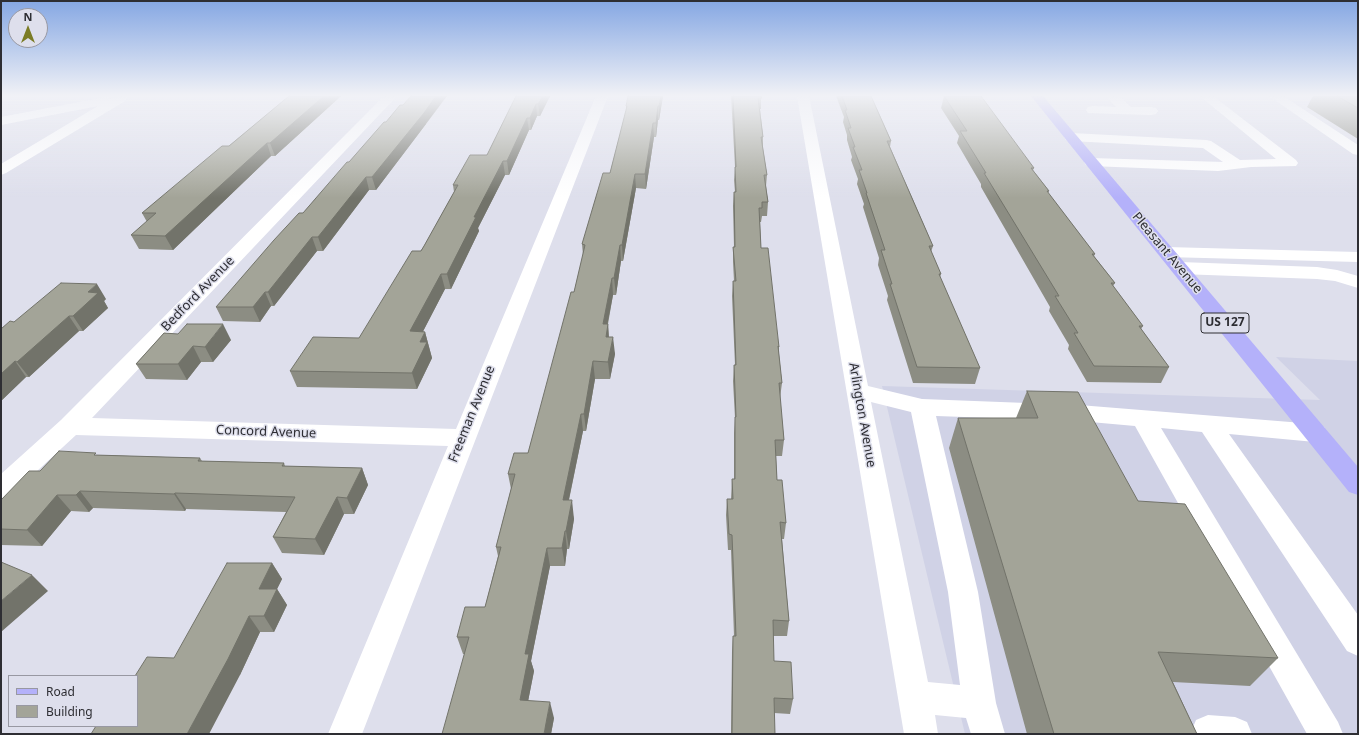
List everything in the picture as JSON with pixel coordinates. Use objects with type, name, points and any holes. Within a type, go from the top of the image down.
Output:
[{"type":"main road","name":"Pleasant Avenue","points":[[1065,130],[1315,433],[1356,479]]},
{"type":"street","points":[[1,170],[70,130]]},
{"type":"street","name":"Bedford Avenue","points":[[1,489],[70,426],[359,130]]},
{"type":"street","name":"Freeman Avenue","points":[[345,734],[588,130]]},
{"type":"street","name":"Arlington Avenue","points":[[809,130],[921,734]]},
{"type":"street","points":[[1092,162],[1218,167],[1251,163],[1291,163],[1250,130]]},
{"type":"street","points":[[1327,130],[1358,151]]},
{"type":"street","points":[[1071,137],[1206,144],[1236,164]]},
{"type":"street","points":[[1166,252],[1358,257]]},
{"type":"street","points":[[1180,268],[1317,273],[1358,282]]},
{"type":"street","points":[[858,391],[922,406],[1079,413],[1315,433]]},
{"type":"street","points":[[922,406],[963,592],[979,703],[988,734]]},
{"type":"street","points":[[1143,419],[1326,734]]},
{"type":"street","points":[[1209,424],[1358,641]]},
{"type":"street","name":"Concord Avenue","points":[[70,426],[463,438]]},
{"type":"street","points":[[914,698],[979,703]]},
{"type":"street","points":[[1210,734],[1208,732],[1235,734]]},
{"type":"shaded area","points":[[1276,357],[1358,361],[1358,734],[965,734],[882,386],[1320,400]]},
{"type":"building","points":[[248,130],[285,130],[270,143],[267,143],[165,236],[131,235],[156,213],[142,213],[222,146],[229,146]]},
{"type":"building","points":[[377,130],[410,130],[372,177],[366,177],[318,237],[312,237],[268,292],[265,292],[253,307],[216,307],[274,240],[299,213],[303,213],[347,162],[349,162]]},
{"type":"building","points":[[499,130],[521,130],[507,161],[503,161],[474,217],[476,217],[447,274],[441,274],[410,331],[425,332],[420,342],[427,342],[412,373],[290,371],[313,337],[359,338],[412,251],[421,251],[458,185],[453,185],[470,155],[487,155]]},
{"type":"building","points":[[621,130],[652,130],[645,174],[635,174],[622,245],[620,245],[614,278],[612,278],[603,324],[608,324],[606,337],[613,337],[608,362],[593,361],[584,414],[581,414],[563,500],[572,500],[566,531],[562,548],[547,548],[525,654],[529,654],[520,700],[550,702],[544,734],[442,734],[469,637],[457,637],[465,607],[485,607],[501,547],[496,547],[515,474],[508,474],[514,453],[528,453],[571,292],[574,292],[585,245],[582,244],[603,173],[610,173]]},
{"type":"building","points":[[734,130],[762,130],[763,137],[761,137],[767,175],[764,175],[768,202],[762,202],[762,208],[759,208],[761,248],[768,248],[782,383],[779,383],[784,440],[775,440],[777,480],[782,480],[786,523],[780,522],[789,621],[773,620],[774,661],[791,662],[793,699],[774,698],[775,734],[732,734],[733,636],[736,636],[732,535],[729,534],[727,499],[733,499],[732,479],[735,479],[736,417],[734,365],[736,365],[733,281],[736,281],[733,247],[735,247],[734,192],[736,192]]},
{"type":"building","points":[[849,130],[886,130],[891,141],[887,141],[933,246],[929,246],[941,274],[939,274],[980,368],[917,367],[890,284],[892,284],[881,250],[885,250],[859,170],[862,170],[853,147],[855,147]]},
{"type":"building","points":[[1006,130],[1034,168],[1031,168],[1049,191],[1047,191],[1095,254],[1092,254],[1115,283],[1111,283],[1143,326],[1139,326],[1169,367],[1094,366],[1074,333],[1078,333],[1055,296],[1059,296],[960,131]]},
{"type":"building","points":[[61,283],[97,284],[88,292],[98,293],[73,316],[69,316],[17,362],[15,361],[1,374],[1,329],[10,321],[14,322]]},
{"type":"building","points":[[187,324],[223,324],[205,347],[193,346],[178,364],[136,364],[164,333],[178,334]]},
{"type":"building","points":[[1027,391],[1078,392],[1138,501],[1185,504],[1278,658],[1158,652],[1197,734],[1054,734],[958,418],[1038,418]]},
{"type":"building","points":[[59,451],[96,453],[94,455],[200,458],[198,461],[284,463],[282,466],[362,468],[347,498],[337,497],[315,539],[273,537],[295,497],[175,493],[80,491],[76,495],[57,495],[27,530],[1,529],[1,500],[29,471],[40,471]]},
{"type":"building","points":[[1,562],[32,575],[1,601]]},
{"type":"building","points":[[227,563],[272,563],[259,589],[277,589],[264,616],[249,616],[228,659],[187,734],[91,734],[95,727],[138,727],[138,675],[136,675],[147,657],[174,658]]}]
